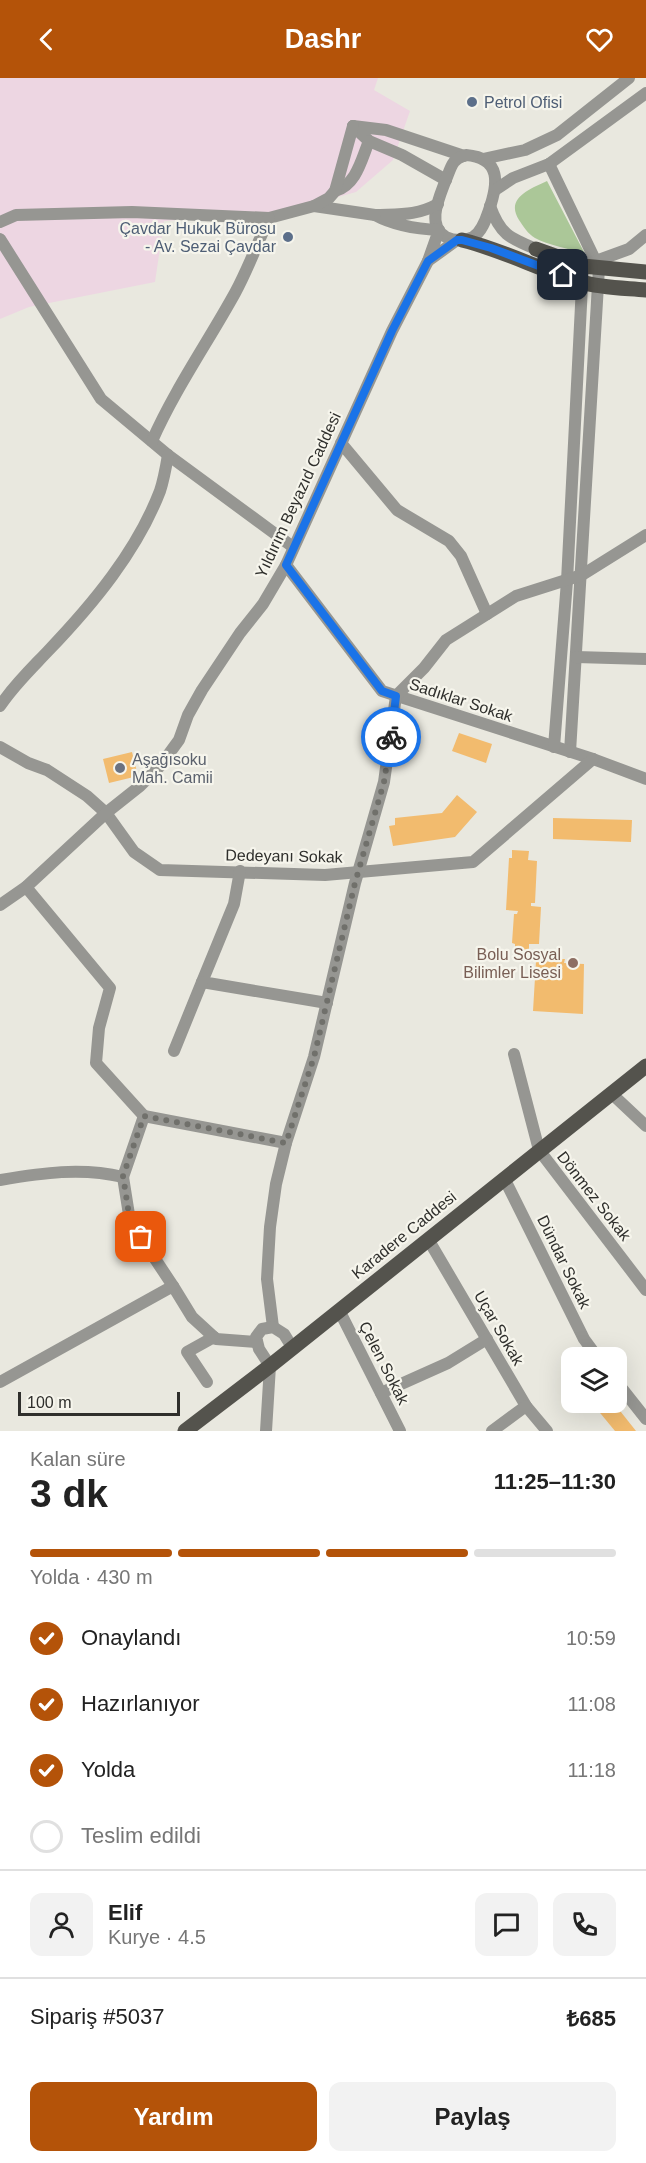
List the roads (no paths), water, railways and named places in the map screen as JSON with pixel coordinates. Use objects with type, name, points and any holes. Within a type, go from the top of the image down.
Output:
[{"type":"main road","points":[[459,240],[491,248],[581,282],[646,290]]},
{"type":"main road","points":[[536,249],[593,265],[646,272]]},
{"type":"main road","name":"Karadere Caddesi","points":[[185,1431],[270,1366],[646,1066]]},
{"type":"street","points":[[483,159],[525,150],[557,135],[629,78]]},
{"type":"street","points":[[495,190],[513,178],[549,164],[646,93]]},
{"type":"street","points":[[353,126],[369,141],[402,155],[446,180]]},
{"type":"street","points":[[353,126],[386,130],[464,156],[475,156],[483,159],[493,169],[496,177],[495,190],[480,230],[474,236],[459,240],[428,261]]},
{"type":"street","points":[[0,222],[16,215],[132,212],[269,218],[314,206],[329,198],[334,191],[353,126]]},
{"type":"street","points":[[334,191],[345,188],[353,180],[369,141]]},
{"type":"street","points":[[459,240],[448,238],[439,230],[435,218],[453,164],[458,158],[464,156]]},
{"type":"street","points":[[549,164],[593,265],[599,286],[570,752]]},
{"type":"street","points":[[314,206],[375,215],[411,214],[438,204]]},
{"type":"street","points":[[490,206],[504,233],[536,249]]},
{"type":"street","points":[[375,215],[389,222],[421,229],[439,230]]},
{"type":"street","points":[[152,441],[172,399],[236,290],[269,218]]},
{"type":"street","name":"Yıldırım Beyazıd Caddesi","points":[[0,904],[26,887],[153,773],[179,740],[188,715],[202,690],[262,604],[286,565],[392,331],[428,261],[439,230]]},
{"type":"street","points":[[554,747],[567,581],[581,282],[593,265],[629,249],[646,235]]},
{"type":"street","points":[[0,239],[101,399],[125,422],[293,547]]},
{"type":"street","points":[[341,443],[397,510],[449,541],[461,556],[487,614]]},
{"type":"street","points":[[0,706],[17,683],[94,599],[138,539],[161,489],[168,455]]},
{"type":"street","points":[[273,1327],[267,1279],[270,1227],[276,1184],[286,1143],[314,1057],[358,873],[384,782],[396,696],[424,668],[446,640],[516,596],[582,575],[646,535]]},
{"type":"street","name":"Sadıklar Sokak","points":[[286,565],[382,691],[646,778]]},
{"type":"street","points":[[576,657],[646,659]]},
{"type":"street","name":"Dedeyanı Sokak","points":[[0,747],[28,763],[47,770],[87,796],[106,813],[134,852],[160,870],[325,875],[473,862],[593,759]]},
{"type":"street","points":[[174,1051],[234,904],[240,871]]},
{"type":"street","points":[[26,887],[110,988],[99,1028],[96,1063],[144,1116],[286,1143]]},
{"type":"street","points":[[202,982],[327,1003]]},
{"type":"street","points":[[514,1054],[538,1150]]},
{"type":"street","points":[[612,1094],[646,1126]]},
{"type":"street","points":[[144,1116],[123,1176],[130,1221],[192,1317],[216,1339],[257,1342]]},
{"type":"street","name":"Dönmez Sokak","points":[[538,1150],[646,1290]]},
{"type":"street","points":[[0,1180],[53,1172],[98,1171],[123,1176]]},
{"type":"street","name":"Dündar Sokak","points":[[504,1178],[590,1347]]},
{"type":"street","name":"Uçar Sokak","points":[[428,1239],[526,1406],[547,1431]]},
{"type":"street","points":[[0,1382],[173,1286]]},
{"type":"street","name":"Çelen Sokak","points":[[339,1310],[400,1431]]},
{"type":"street","points":[[266,1431],[270,1366],[256,1337],[262,1329],[273,1327],[284,1334],[292,1347]]},
{"type":"street","points":[[207,1382],[187,1352],[214,1337]]},
{"type":"street","points":[[381,1393],[448,1363],[487,1339]]},
{"type":"street","points":[[627,1395],[646,1419]]},
{"type":"street","points":[[492,1431],[526,1406]]},
{"type":"place","name":"Petrol Ofisi","points":[[472,102]]},
{"type":"place","name":"Çavdar Hukuk Bürosu - Av. Sezai Çavdar","points":[[288,237]]},
{"type":"place","name":"Aşağısoku Mah. Camii","points":[[120,768]]},
{"type":"place","name":"Bolu Sosyal Bilimler Lisesi","points":[[573,963]]}]
